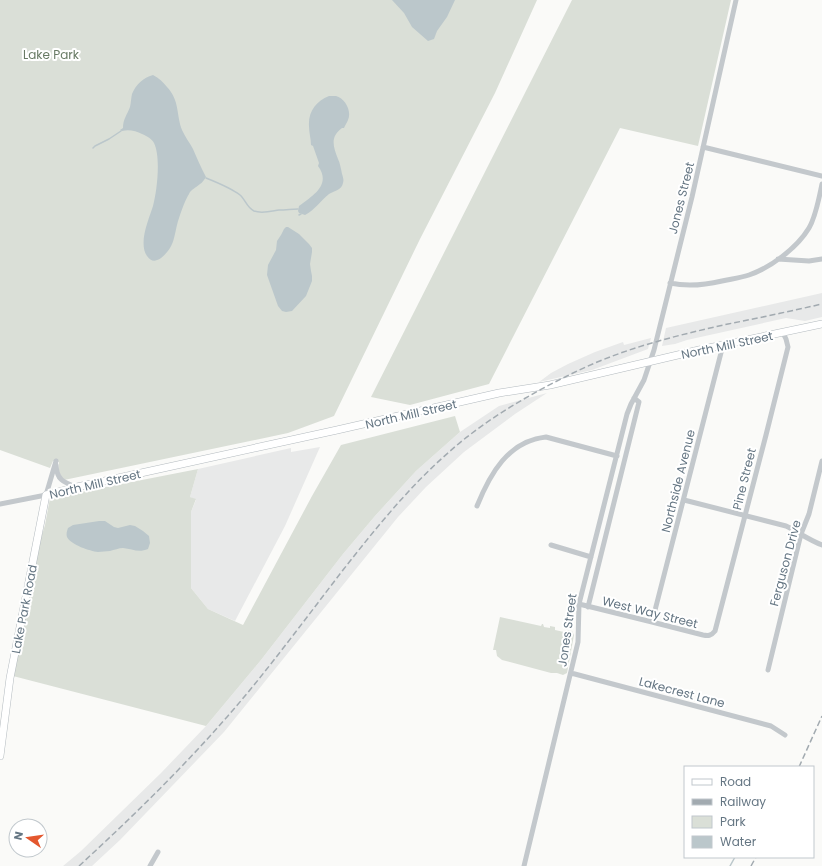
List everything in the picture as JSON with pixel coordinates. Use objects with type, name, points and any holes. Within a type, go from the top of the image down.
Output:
[{"type":"main road","name":"North Mill Street","points":[[46,495],[76,487],[500,394],[550,385],[822,324]]},
{"type":"main road","name":"Lake Park Road","points":[[0,756],[10,678],[46,495]]},
{"type":"street","name":"Jones Street","points":[[524,866],[578,642],[579,604],[628,410],[644,380],[654,350],[692,197],[736,0]]},
{"type":"street","points":[[703,146],[822,176]]},
{"type":"street","points":[[670,283],[689,286],[742,277],[758,271],[778,259],[788,252],[810,227],[813,221],[822,184]]},
{"type":"street","points":[[778,259],[809,261],[822,259]]},
{"type":"street","name":"Pine Street","points":[[715,631],[788,347],[783,333]]},
{"type":"street","name":"Northside Avenue","points":[[652,622],[723,345]]},
{"type":"street","name":"Jones Street","points":[[588,606],[639,402],[634,398]]},
{"type":"street","points":[[477,506],[491,476],[500,463],[517,448],[526,442],[537,438],[546,437],[617,456]]},
{"type":"street","name":"Ferguson Drive","points":[[768,670],[801,534],[809,514],[822,461]]},
{"type":"street","name":"Lake Park Road","points":[[46,495],[56,463],[57,473],[61,480],[76,487]]},
{"type":"street","name":"North Mill Street","points":[[0,504],[46,495]]},
{"type":"street","points":[[684,500],[786,526],[811,541],[822,545]]},
{"type":"street","points":[[552,545],[591,557]]},
{"type":"street","name":"West Way Street","points":[[579,604],[708,636],[713,634],[715,631]]},
{"type":"street","name":"Lakecrest Lane","points":[[571,673],[771,726],[785,735]]},
{"type":"street","points":[[150,866],[158,852]]},
{"type":"shaded area","points":[[822,293],[822,317],[805,321],[786,318],[662,346],[666,328]]},
{"type":"shaded area","points":[[651,338],[648,349],[592,370],[539,382],[551,373],[595,352],[623,342],[624,345]]},
{"type":"shaded area","points":[[547,393],[515,414],[464,452],[426,487],[398,517],[224,732],[120,840],[92,866],[63,866],[81,851],[161,773],[206,726],[261,660],[343,554],[416,471],[460,432],[499,406]]},
{"type":"shaded area","points":[[320,447],[285,526],[235,621],[208,609],[191,588],[191,512],[196,500],[190,497],[198,469],[291,448],[291,452]]},
{"type":"green space","name":"Lake Park","points":[[0,0],[537,0],[495,93],[420,239],[334,416],[288,433],[64,480],[59,471],[59,462],[53,461],[50,468],[0,450]]},
{"type":"green space","points":[[572,0],[731,0],[698,146],[620,128],[489,384],[410,405],[371,397]]},
{"type":"green space","points":[[455,416],[460,432],[416,471],[375,516],[343,554],[261,660],[206,726],[13,676],[50,498],[198,469],[190,497],[196,499],[191,512],[191,588],[208,609],[243,625],[341,445]]},
{"type":"green space","points":[[500,617],[541,626],[543,624],[544,627],[555,627],[555,630],[564,632],[565,630],[572,631],[574,635],[567,673],[563,675],[551,673],[502,660],[497,656],[496,650],[493,650]]},
{"type":"water","points":[[392,0],[455,0],[434,39],[428,41],[412,27],[404,13]]},
{"type":"water","points":[[153,75],[164,83],[174,97],[182,130],[206,177],[202,183],[191,191],[187,197],[170,248],[162,257],[153,261],[147,256],[145,251],[144,238],[156,192],[158,165],[156,149],[151,139],[146,136],[137,132],[120,130],[123,128],[124,120],[130,107],[134,90],[140,82]]},
{"type":"water","points":[[329,96],[336,96],[342,99],[347,105],[349,113],[348,120],[344,128],[338,131],[334,138],[334,146],[343,182],[339,189],[329,194],[305,215],[299,213],[299,206],[319,189],[323,179],[313,146],[311,145],[309,129],[310,116],[317,104]]},
{"type":"water","points":[[286,227],[299,234],[312,248],[310,264],[312,281],[306,296],[292,311],[286,312],[282,311],[278,306],[267,275],[268,265],[276,250],[277,241]]},
{"type":"water","points":[[105,521],[118,528],[130,525],[135,526],[149,536],[150,543],[148,549],[139,551],[121,548],[98,552],[76,545],[67,537],[68,528],[73,525]]},
{"type":"waterway","points":[[93,148],[121,131]]},
{"type":"waterway","points":[[206,178],[236,192],[254,211],[264,212],[298,209]]},
{"type":"waterway","points":[[730,866],[734,858]]},
{"type":"railway","points":[[79,866],[148,801],[213,733],[254,685],[393,508],[434,465],[477,429],[507,409],[571,374],[628,350],[688,333],[822,304]]},
{"type":"railway","points":[[799,766],[822,716]]},
{"type":"railway","points":[[751,866],[755,858]]}]
